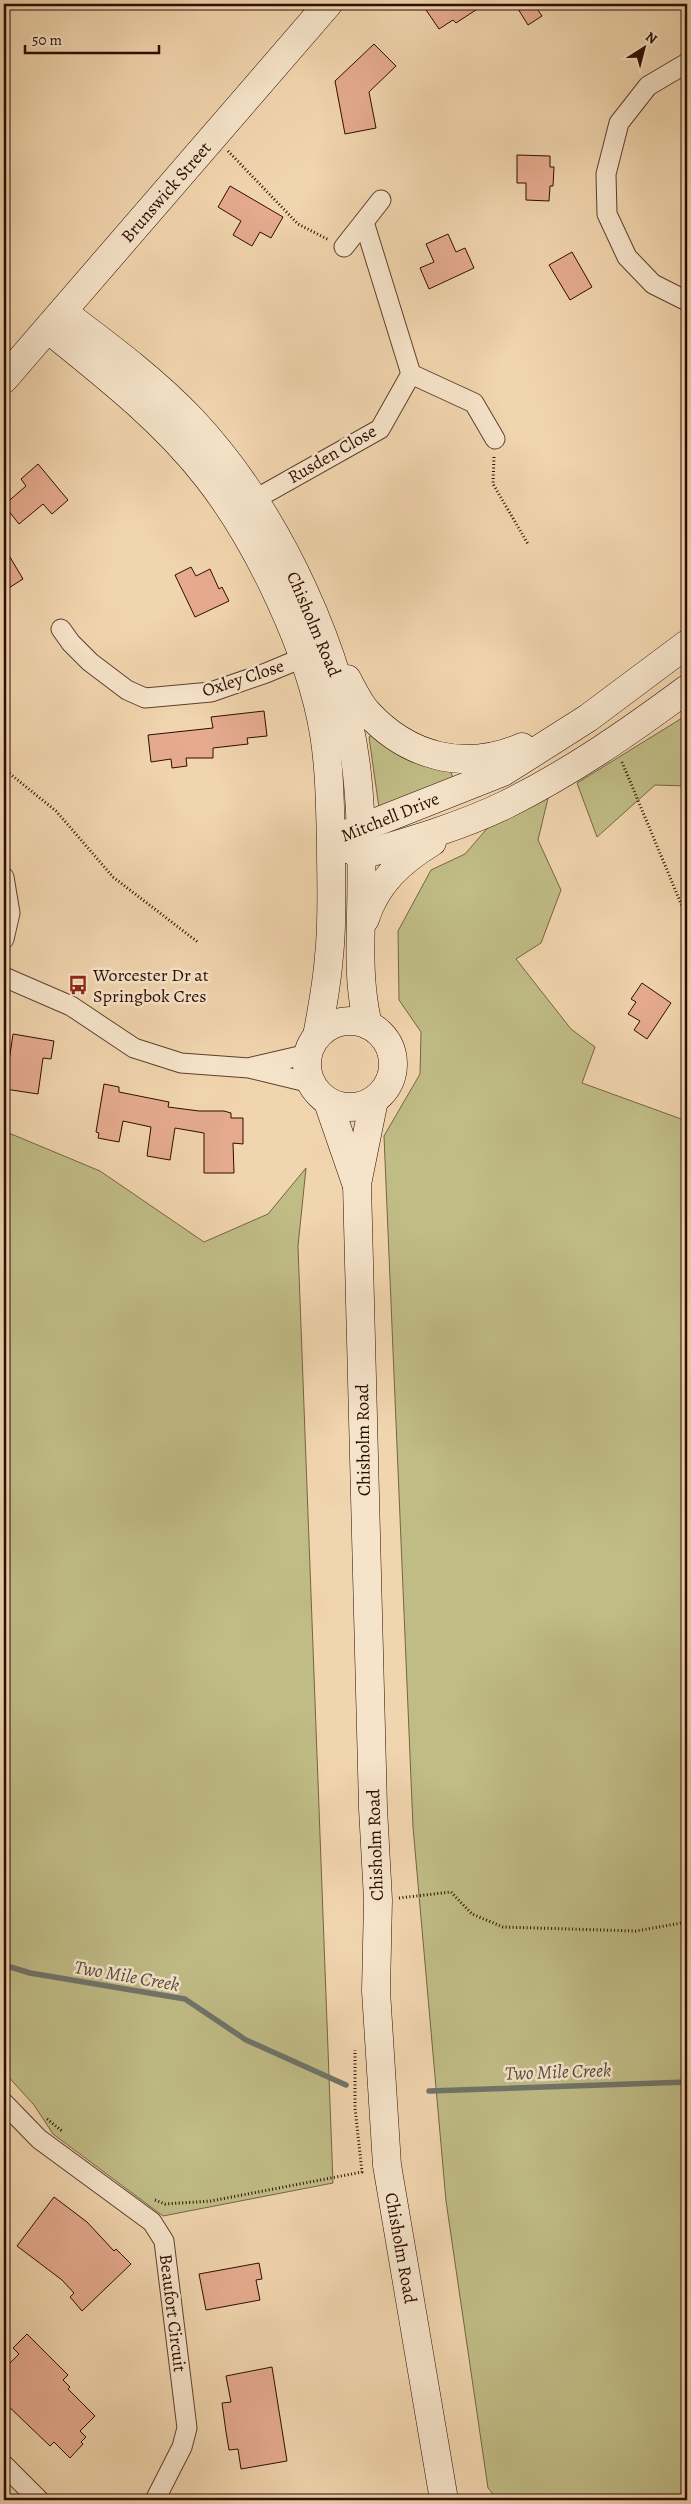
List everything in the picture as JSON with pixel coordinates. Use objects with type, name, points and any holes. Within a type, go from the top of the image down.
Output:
[{"type":"main road","name":"Brunswick Street","points":[[4,378],[328,4]]},
{"type":"main road","name":"Chisholm Road","points":[[56,320],[123,357],[160,388],[198,428],[243,506],[259,558],[303,657],[324,732],[329,774],[331,841],[330,955],[312,1045]]},
{"type":"main road","name":"Chisholm Road","points":[[243,506],[279,543],[328,648],[343,696],[358,782],[362,856],[360,979],[368,1025]]},
{"type":"main road","name":"Mitchell Drive","points":[[331,841],[361,827],[503,772],[588,718],[687,644]]},
{"type":"main road","points":[[328,648],[366,711],[376,722],[412,748],[438,757],[466,759],[492,757],[513,751],[588,718]]},
{"type":"main road","name":"Mitchell Drive","points":[[331,841],[362,856],[465,822],[547,783],[640,724],[687,689]]},
{"type":"main road","points":[[361,931],[372,901],[386,878],[416,852],[465,822]]},
{"type":"main road","points":[[354,1021],[368,1025],[385,1039],[393,1061],[389,1084],[374,1100],[351,1107],[319,1092],[307,1069],[312,1045],[327,1027],[340,1022],[354,1021]]},
{"type":"main road","name":"Chisholm Road","points":[[319,1092],[357,1184]]},
{"type":"main road","name":"Chisholm Road","points":[[374,1100],[357,1184],[373,1808],[378,1900],[376,1991],[387,2165],[444,2500]]},
{"type":"street","points":[[687,63],[648,86],[619,123],[606,174],[607,214],[627,257],[653,284],[687,301]]},
{"type":"street","points":[[344,247],[381,200]]},
{"type":"street","points":[[364,222],[411,374],[474,403],[495,438]]},
{"type":"street","name":"Rusden Close","points":[[243,506],[380,429],[411,374]]},
{"type":"street","name":"Oxley Close","points":[[61,629],[71,643],[90,662],[127,690],[145,698],[211,692],[266,673],[328,648]]},
{"type":"street","points":[[4,876],[10,913],[4,939]]},
{"type":"street","points":[[4,977],[71,1006],[134,1048],[181,1063],[249,1068],[319,1092]]},
{"type":"street","points":[[249,1068],[312,1045]]},
{"type":"street","name":"Beaufort Circuit","points":[[4,2103],[39,2139],[152,2222],[164,2241],[187,2428],[182,2448],[155,2500]]},
{"type":"street","points":[[4,2466],[39,2500]]},
{"type":"path","points":[[214,136],[298,224],[344,247]]},
{"type":"path","points":[[495,438],[493,484],[528,544]]},
{"type":"path","points":[[622,761],[687,918]]},
{"type":"path","points":[[4,769],[56,811],[113,877],[199,943]]},
{"type":"path","points":[[390,1900],[451,1892],[472,1914],[503,1927],[636,1931],[687,1922]]},
{"type":"path","points":[[41,2114],[64,2132]]},
{"type":"path","points":[[147,2196],[165,2204],[211,2201],[362,2172]]},
{"type":"shaded area","points":[[687,715],[687,786],[655,785],[597,837],[577,783]]},
{"type":"shaded area","points":[[376,732],[448,766],[456,784],[379,808],[369,737]]},
{"type":"shaded area","points":[[549,794],[538,840],[561,890],[541,943],[516,959],[571,1029],[595,1047],[582,1083],[684,1120],[687,1117],[687,2500],[498,2500],[488,2488],[446,2201],[413,1827],[384,1136],[420,1074],[421,1032],[399,1000],[398,931],[431,870],[465,854],[491,824]]},
{"type":"shaded area","points":[[4,1131],[100,1171],[204,1242],[268,1214],[306,1168],[298,1246],[333,2183],[163,2216],[53,2134],[34,2105],[4,2072]]},
{"type":"building","points":[[422,4],[485,4],[456,23],[453,20],[439,29]]},
{"type":"building","points":[[515,4],[534,4],[542,16],[528,25]]},
{"type":"building","points":[[374,44],[396,66],[369,92],[376,128],[345,134],[335,81]]},
{"type":"building","points":[[517,155],[550,156],[550,167],[554,167],[553,186],[550,186],[549,201],[526,200],[526,183],[517,183]]},
{"type":"building","points":[[230,186],[283,217],[271,238],[260,232],[252,246],[233,235],[241,221],[218,207]]},
{"type":"building","points":[[448,234],[456,252],[465,248],[474,268],[429,289],[420,268],[434,262],[426,244]]},
{"type":"building","points":[[572,252],[592,287],[570,300],[549,265]]},
{"type":"building","points":[[38,464],[68,500],[52,514],[43,504],[19,524],[4,505],[26,486],[21,479]]},
{"type":"building","points":[[4,547],[23,579],[4,591]]},
{"type":"building","points":[[191,567],[196,576],[210,569],[219,589],[222,587],[229,601],[195,617],[175,575]]},
{"type":"building","points":[[264,711],[267,736],[247,738],[248,744],[213,748],[213,758],[186,758],[187,766],[172,768],[171,759],[151,762],[148,735],[213,728],[211,717]]},
{"type":"building","points":[[642,983],[671,1003],[647,1039],[634,1030],[640,1021],[628,1014],[636,1002],[631,999]]},
{"type":"building","points":[[13,1034],[54,1041],[51,1059],[43,1058],[38,1094],[5,1089]]},
{"type":"building","points":[[104,1084],[119,1087],[119,1092],[169,1102],[168,1107],[199,1111],[224,1111],[231,1113],[231,1118],[243,1118],[243,1144],[233,1143],[234,1173],[204,1173],[204,1133],[175,1128],[170,1160],[147,1156],[151,1127],[123,1121],[119,1142],[98,1138],[99,1133],[96,1132]]},
{"type":"building","points":[[54,2197],[87,2222],[114,2251],[116,2249],[131,2264],[82,2311],[70,2297],[74,2293],[62,2280],[17,2246]]},
{"type":"building","points":[[259,2263],[262,2279],[256,2280],[260,2300],[206,2310],[199,2274]]},
{"type":"building","points":[[27,2334],[68,2375],[63,2380],[70,2387],[68,2389],[95,2416],[80,2431],[86,2437],[81,2442],[83,2444],[70,2458],[54,2442],[50,2446],[4,2402],[4,2369],[19,2354],[13,2348]]},
{"type":"building","points":[[272,2367],[287,2461],[241,2469],[238,2449],[229,2450],[226,2432],[222,2403],[231,2402],[226,2376]]},
{"type":"waterway","name":"Two Mile Creek","points":[[4,1965],[30,1973],[185,1999],[246,2040],[346,2085]]},
{"type":"waterway","name":"Two Mile Creek","points":[[429,2091],[687,2082]]},
{"type":"place","name":"Worcester Dr at Springbok Cres","points":[[78,985]]}]
